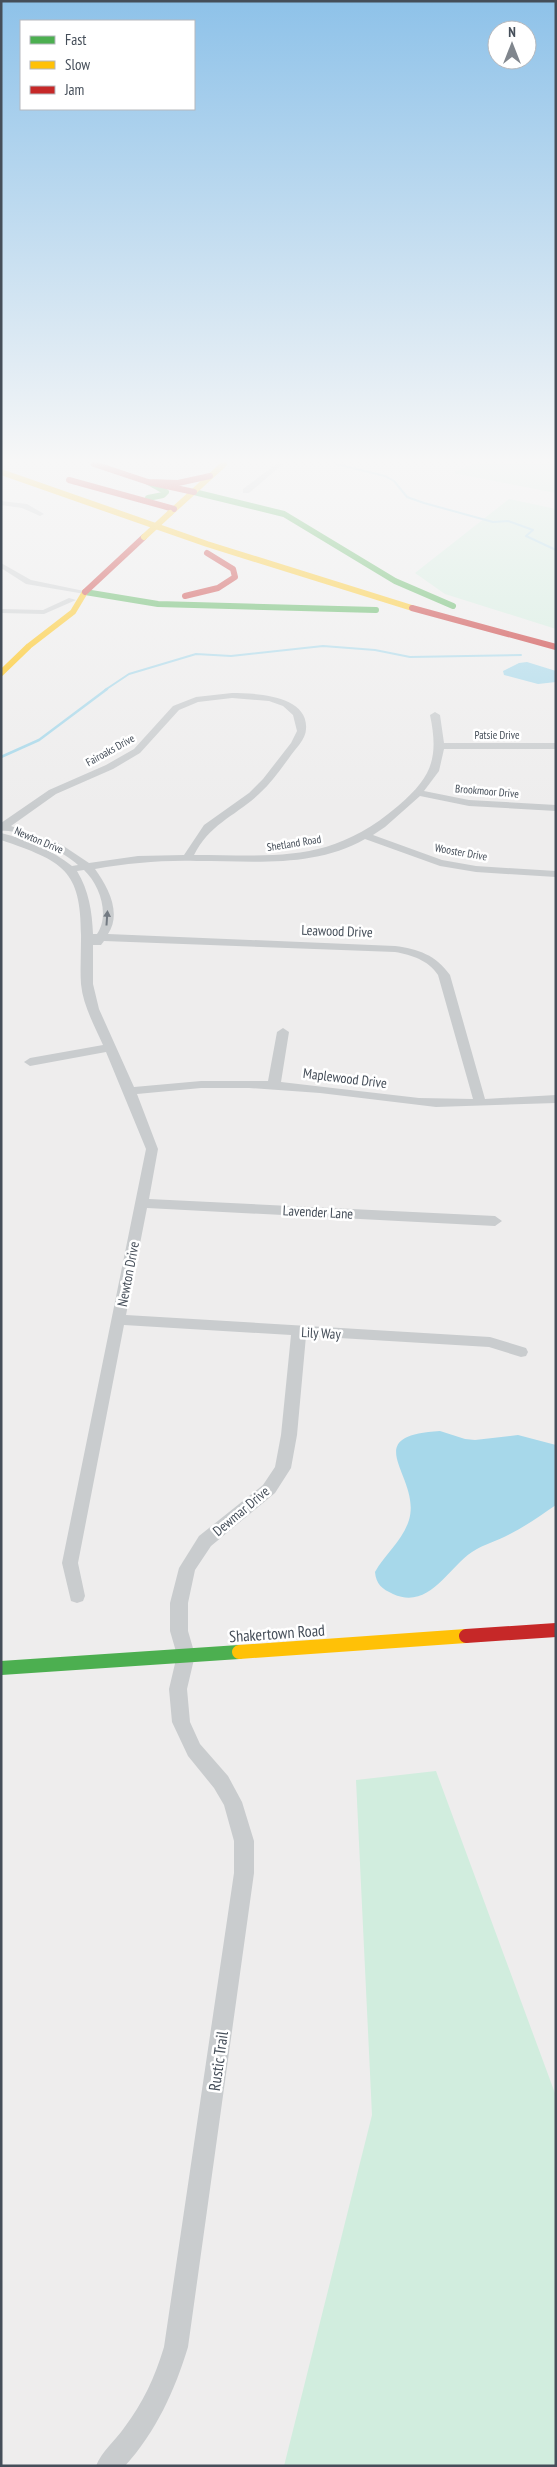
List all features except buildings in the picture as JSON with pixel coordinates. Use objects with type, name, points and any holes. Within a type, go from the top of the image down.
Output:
[{"type":"main road","points":[[38,638],[40,631],[72,600],[85,592],[99,579]]},
{"type":"main road","points":[[85,592],[107,592],[147,597],[176,597],[212,591],[233,579]]},
{"type":"main road","points":[[314,579],[556,648]]},
{"type":"main road","points":[[343,579],[551,638]]},
{"type":"main road","points":[[392,579],[464,610],[551,638]]},
{"type":"main road","points":[[1,672],[38,638],[50,632],[83,601],[85,592]]},
{"type":"main road","points":[[85,592],[105,599],[155,605],[195,607],[316,605],[362,608],[418,617],[556,652]]},
{"type":"main road","name":"Shakertown Road","points":[[1,1668],[556,1630]]},
{"type":"street","points":[[23,579],[37,585],[85,592]]},
{"type":"street","points":[[1,611],[30,612],[53,610],[72,600]]},
{"type":"street","name":"Fairoaks Drive","points":[[2,829],[44,797],[130,756],[145,745],[172,711],[192,700],[219,695],[245,695],[274,701],[291,709],[301,719],[302,727],[291,749],[264,784],[244,801],[205,828],[195,841],[187,858]]},
{"type":"street","name":"Shetland Road","points":[[70,869],[154,858],[262,860],[293,858],[339,847],[367,836],[392,818],[417,794],[438,766],[435,715]]},
{"type":"street","name":"Patsie Drive","points":[[438,746],[556,746]]},
{"type":"street","name":"Brookmoor Drive","points":[[417,794],[469,803],[556,808]]},
{"type":"street","name":"Newton Drive","points":[[2,829],[51,842],[71,854],[87,867],[101,887],[107,901],[106,928],[87,961]]},
{"type":"street","name":"Newton Drive","points":[[2,829],[70,869],[79,883],[85,899],[87,937],[85,976],[91,1000],[130,1090],[152,1149],[70,1563],[77,1596]]},
{"type":"street","name":"Wooster Drive","points":[[367,836],[440,862],[476,869],[556,874]]},
{"type":"street","name":"Leawood Drive","points":[[87,937],[395,949],[422,955],[434,962],[444,975],[480,1103]]},
{"type":"street","points":[[274,1085],[283,1032]]},
{"type":"street","points":[[30,1062],[110,1047]]},
{"type":"street","name":"Maplewood Drive","points":[[130,1090],[202,1084],[274,1085],[420,1102],[480,1103],[556,1099]]},
{"type":"street","name":"Lavender Lane","points":[[142,1203],[495,1221]]},
{"type":"street","name":"Lily Way","points":[[119,1320],[490,1342],[521,1352]]},
{"type":"street","name":"Dewmar Drive","points":[[186,1655],[179,1631],[179,1602],[187,1568],[206,1541],[269,1489],[283,1468],[289,1435],[299,1332]]},
{"type":"street","name":"Rustic Trail","points":[[108,2466],[129,2444],[152,2410],[170,2369],[176,2347],[244,1873],[244,1841],[233,1802],[221,1782],[194,1750],[181,1722],[178,1689],[186,1655]]},
{"type":"green space","points":[[424,579],[556,579],[556,629],[445,594]]},
{"type":"green space","points":[[436,1771],[556,2096],[556,2466],[284,2466],[372,2115],[356,1780]]},
{"type":"water","points":[[527,662],[556,671],[556,682],[538,684],[504,675],[503,671],[519,663]]},
{"type":"water","points":[[440,1431],[465,1439],[475,1440],[518,1435],[556,1445],[556,1505],[516,1531],[472,1552],[427,1592],[417,1597],[393,1594],[378,1583],[375,1572],[403,1534],[409,1520],[411,1504],[396,1450],[401,1441],[415,1434]]},
{"type":"waterway","points":[[105,690],[129,674],[196,654],[231,656],[323,646],[375,650],[410,657],[521,655]]},
{"type":"waterway","points":[[1,757],[39,740],[107,689]]},
{"type":"traffic: fast","points":[[392,579],[453,606]]},
{"type":"traffic: fast","points":[[85,592],[122,600],[158,604],[376,610]]},
{"type":"traffic: fast","points":[[1,1668],[239,1652]]},
{"type":"traffic: slow","points":[[320,579],[412,608]]},
{"type":"traffic: slow","points":[[1,673],[29,646],[60,624],[73,612],[83,599],[85,592]]},
{"type":"traffic: slow","points":[[239,1652],[466,1636]]},
{"type":"traffic: jam","points":[[85,592],[99,579]]},
{"type":"traffic: jam","points":[[185,596],[218,588],[232,579]]},
{"type":"traffic: jam","points":[[412,608],[556,647]]},
{"type":"traffic: jam","points":[[466,1636],[556,1630]]}]
